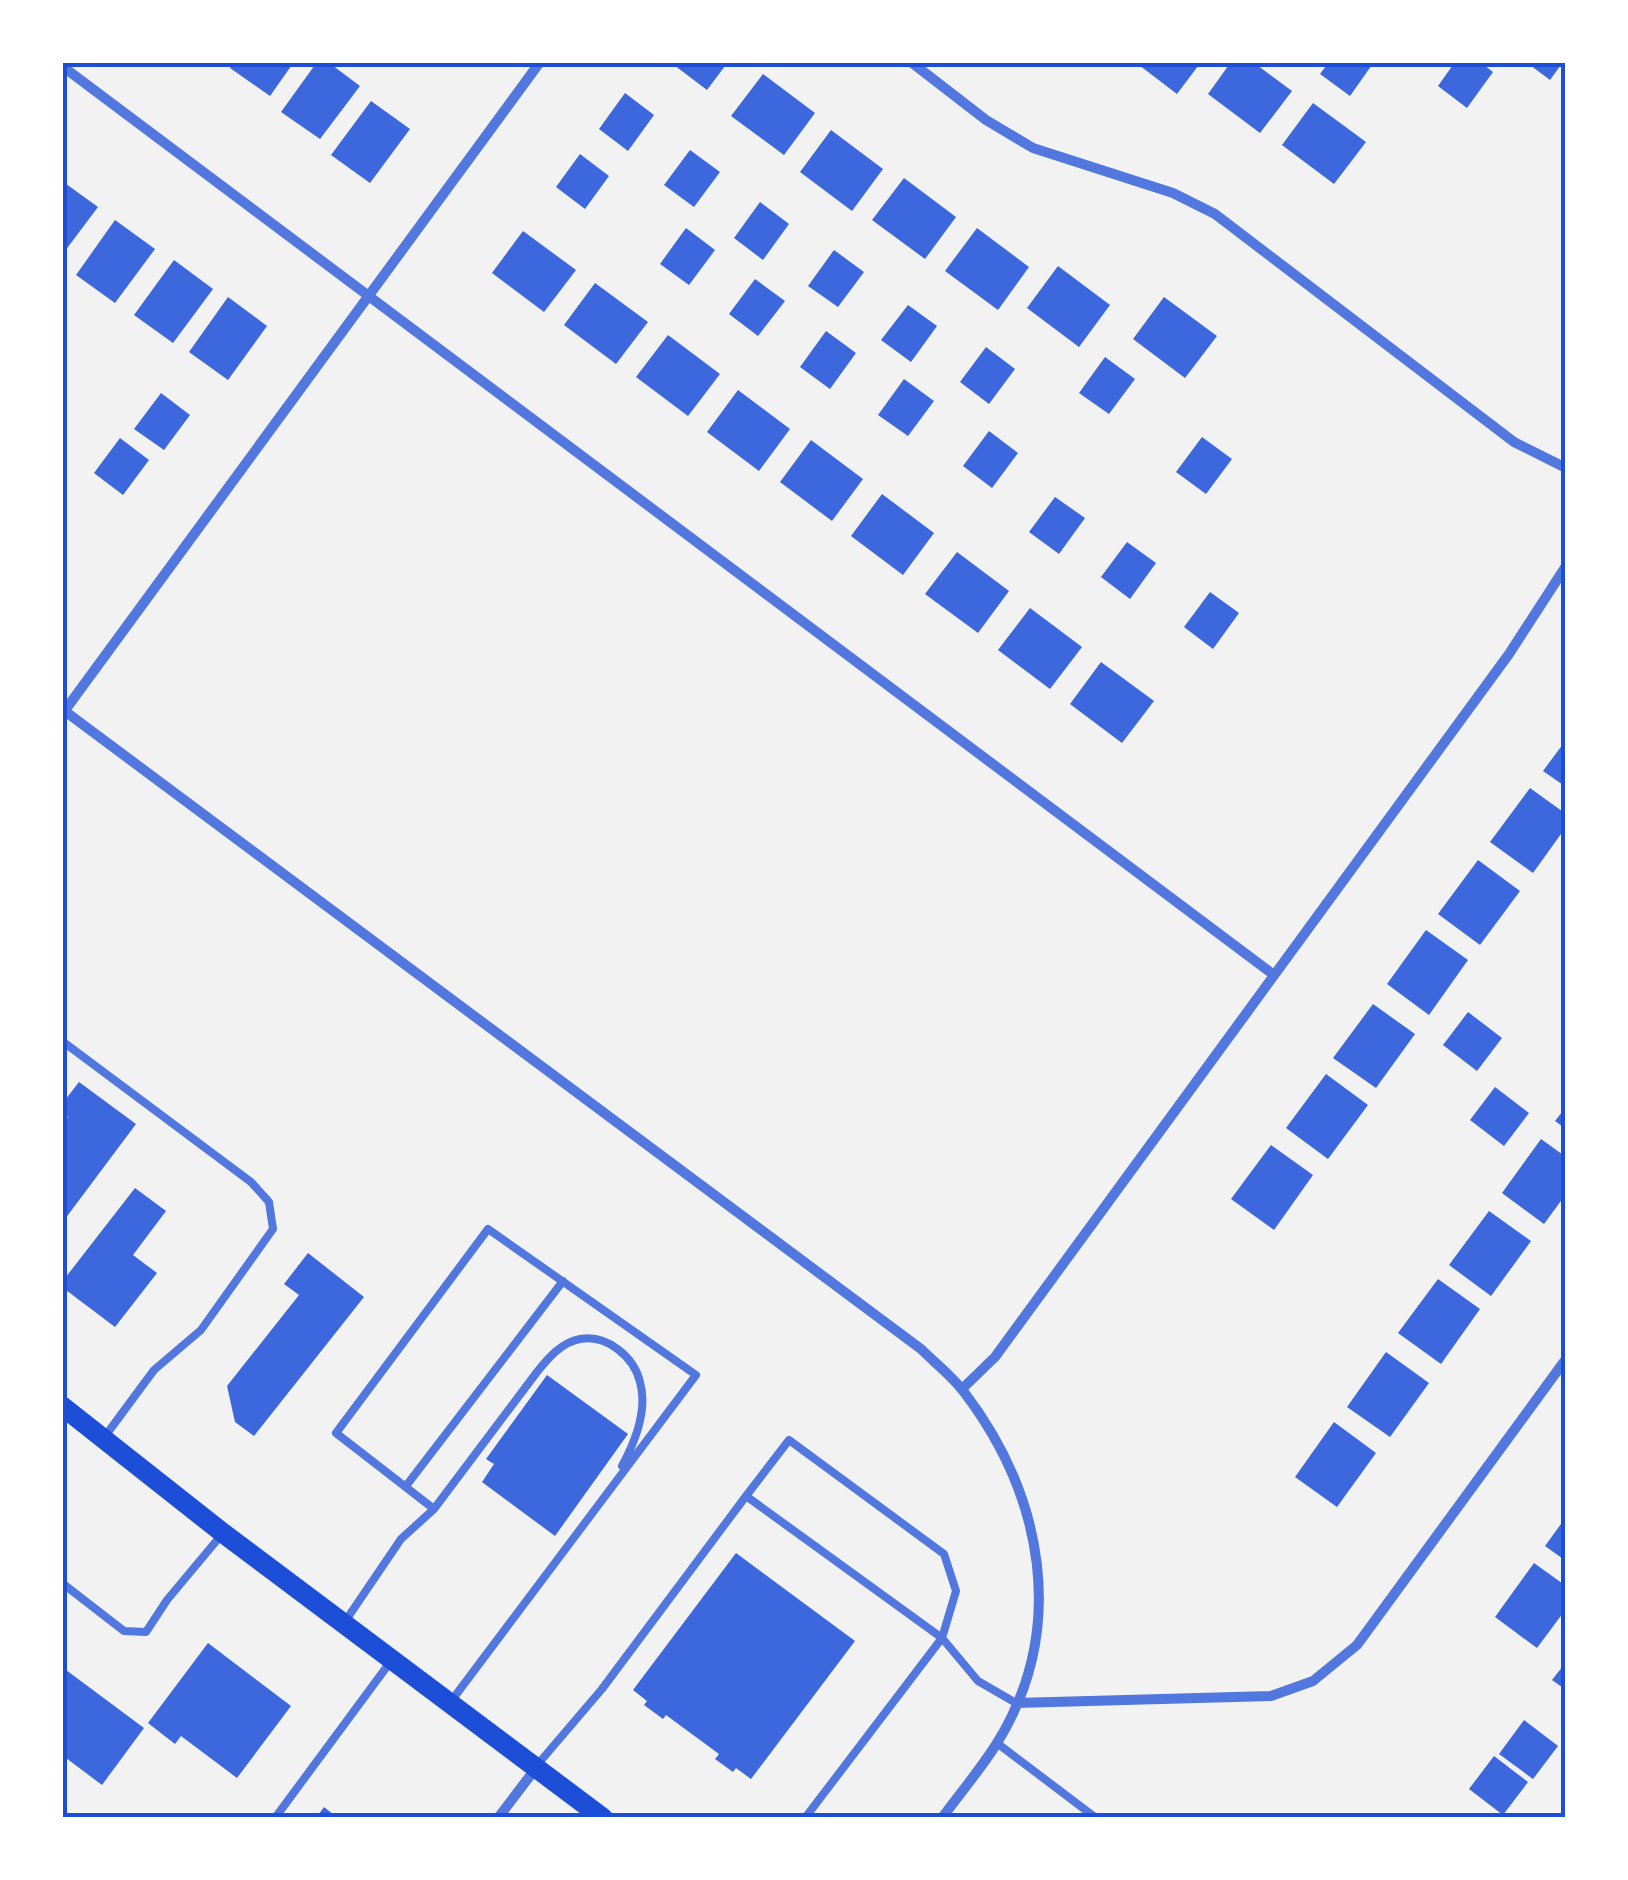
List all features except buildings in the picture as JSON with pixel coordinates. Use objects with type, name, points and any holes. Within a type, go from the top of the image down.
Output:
[{"type":"main road","points":[[62,1406],[223,1533],[602,1818]]},
{"type":"street","points":[[540,62],[63,711],[921,1348],[962,1389],[1000,1446],[1022,1496],[1036,1550],[1040,1608],[1033,1658],[1016,1703],[997,1742],[942,1818]]},
{"type":"street","points":[[911,62],[986,120],[1033,148],[1173,193],[1215,214],[1514,442],[1566,468]]},
{"type":"street","points":[[62,66],[1274,975]]},
{"type":"street","points":[[962,1389],[995,1357],[1509,654],[1566,566]]},
{"type":"street","points":[[1016,1703],[1271,1696],[1313,1681],[1356,1645],[1566,1359]]},
{"type":"street","points":[[498,1818],[536,1768]]},
{"type":"lane","points":[[63,1044],[251,1182],[269,1202],[273,1229],[201,1330],[154,1370],[104,1438]]},
{"type":"lane","points":[[434,1508],[336,1433],[488,1229],[696,1375],[449,1703]]},
{"type":"lane","points":[[406,1486],[563,1281]]},
{"type":"lane","points":[[343,1624],[401,1539],[434,1508],[555,1350],[580,1338],[602,1340],[623,1352],[640,1380],[642,1412],[634,1446],[608,1492]]},
{"type":"lane","points":[[536,1768],[602,1689],[789,1440],[944,1554],[956,1591],[942,1638],[805,1818]]},
{"type":"lane","points":[[746,1496],[942,1638],[978,1680],[1016,1703]]},
{"type":"lane","points":[[62,1583],[124,1630],[146,1632],[166,1600],[223,1533]]},
{"type":"lane","points":[[274,1818],[391,1660]]},
{"type":"lane","points":[[997,1742],[1096,1818]]}]
